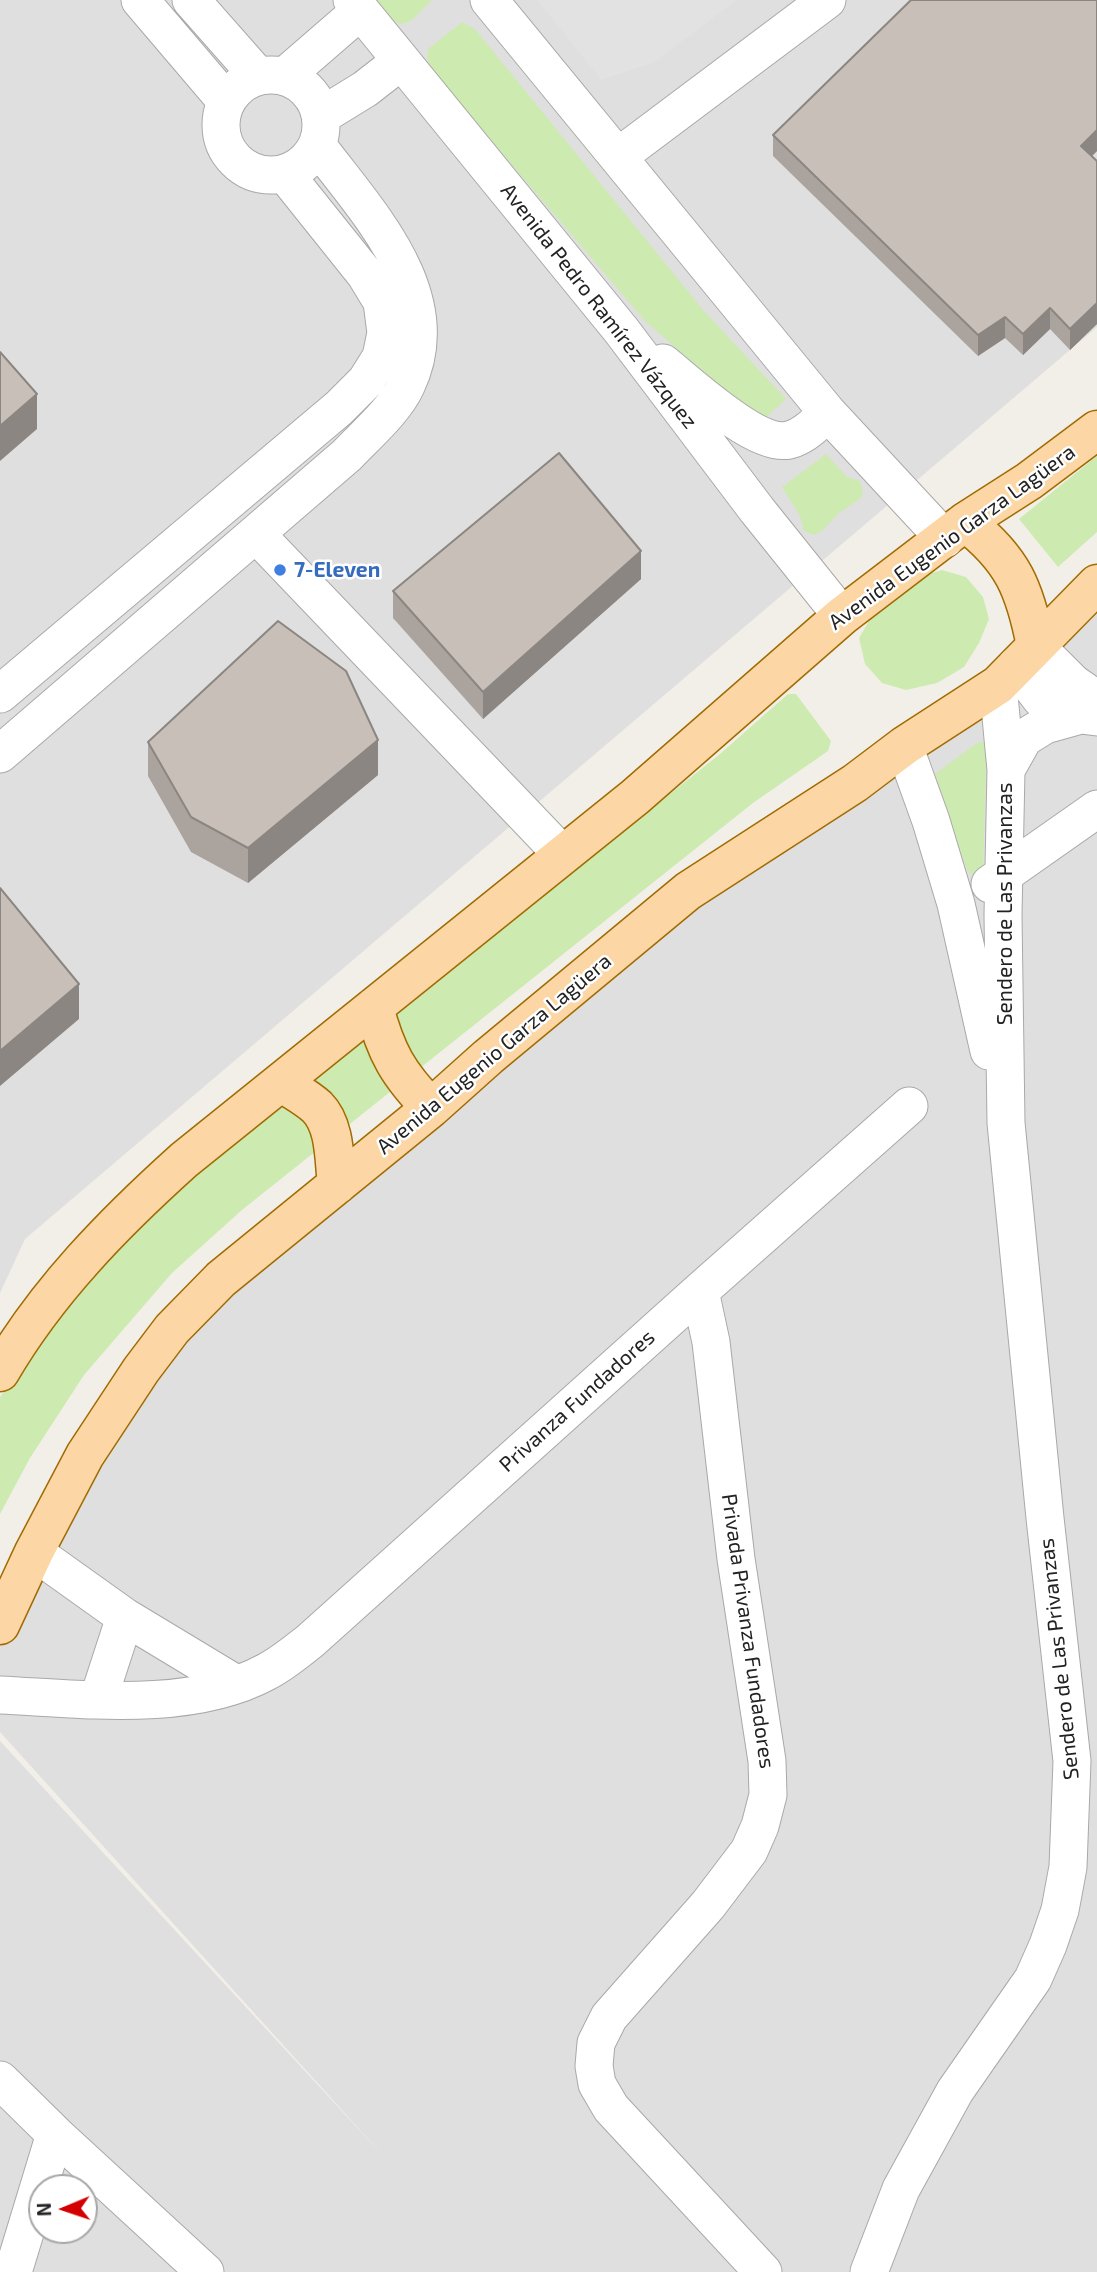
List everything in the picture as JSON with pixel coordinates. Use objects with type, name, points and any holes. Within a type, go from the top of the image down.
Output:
[{"type":"main road","name":"Avenida Eugenio Garza Lagüera","points":[[0,1372],[29,1326],[75,1269],[134,1205],[184,1160],[635,797],[842,616],[1097,430]]},
{"type":"main road","points":[[955,531],[981,534],[1003,557],[1018,579],[1030,614],[1017,666]]},
{"type":"main road","name":"Avenida Eugenio Garza Lagüera","points":[[0,1625],[34,1552],[85,1455],[141,1370],[172,1329],[221,1279],[432,1108],[488,1057],[688,891],[855,783],[1017,666],[1097,584]]},
{"type":"main road","points":[[374,1006],[392,1060],[409,1085],[432,1108]]},
{"type":"main road","points":[[281,1082],[318,1108],[325,1118],[330,1133],[337,1185]]},
{"type":"street","points":[[140,0],[226,101]]},
{"type":"street","points":[[0,754],[347,455],[388,411],[406,387],[420,331],[415,299],[405,271],[319,131],[307,90],[272,76],[191,0]]},
{"type":"street","points":[[489,0],[827,412],[955,531]]},
{"type":"street","points":[[619,156],[827,0]]},
{"type":"street","points":[[356,5],[272,76],[237,87],[226,101],[220,127],[229,155],[252,173],[261,175],[285,174],[301,166],[319,131],[401,61]]},
{"type":"street","name":"Avenida Pedro Ramírez Vázquez","points":[[356,5],[621,330],[757,510],[842,616]]},
{"type":"street","points":[[0,694],[339,408],[366,381],[381,357],[386,333],[382,302],[365,274],[285,174]]},
{"type":"street","points":[[621,330],[721,409],[764,438],[776,441],[802,435],[827,412]]},
{"type":"street","points":[[257,535],[563,855]]},
{"type":"street","points":[[1006,770],[1024,738],[1045,725],[1092,710],[1066,677],[1017,666]]},
{"type":"street","name":"Sendero de Las Privanzas","points":[[869,2272],[901,2189],[955,2091],[1033,1979],[1060,1910],[1068,1867],[1072,1761],[1006,1123],[1003,874],[1006,770],[1017,666]]},
{"type":"street","name":"Sendero de Las Privanzas","points":[[904,746],[931,821],[956,904],[1006,1123]]},
{"type":"street","points":[[956,904],[981,890],[1097,809]]},
{"type":"street","name":"Privanza Fundadores","points":[[0,1695],[98,1700],[189,1696],[266,1673],[310,1641],[909,1106]]},
{"type":"street","name":"Privada Privanza Fundadores","points":[[700,1291],[711,1342],[736,1559],[767,1761],[768,1795],[760,1826],[749,1851],[708,1905],[609,2017],[596,2043],[594,2066],[597,2084],[611,2108],[763,2272]]},
{"type":"street","points":[[34,1552],[125,1617],[236,1684]]},
{"type":"street","points":[[98,1700],[125,1617]]},
{"type":"street","points":[[0,2080],[205,2272]]},
{"type":"street","points":[[13,2272],[55,2134]]},
{"type":"shaded area","points":[[0,0],[1097,0],[1097,327],[25,1239],[0,1293]]},
{"type":"shaded area","points":[[537,0],[737,0],[655,62],[601,80]]},
{"type":"shaded area","points":[[1097,574],[1097,2272],[0,2272],[0,1741],[389,2162],[0,1732],[0,1631],[215,1273],[1039,648]]},
{"type":"green space","points":[[375,0],[432,0],[415,17],[403,24],[391,19]]},
{"type":"green space","points":[[462,22],[475,29],[704,311],[786,399],[761,422],[645,321],[432,71],[427,59],[428,49]]},
{"type":"green space","points":[[826,454],[847,477],[860,481],[863,491],[860,499],[814,535],[804,531],[800,516],[782,487]]},
{"type":"green space","points":[[1097,456],[1097,532],[1058,567],[1019,519]]},
{"type":"green space","points":[[942,570],[966,577],[983,597],[989,619],[979,643],[964,667],[937,683],[906,690],[882,683],[865,664],[859,638],[876,609],[915,578]]},
{"type":"green space","points":[[788,694],[796,694],[831,741],[828,751],[753,803],[242,1210],[172,1273],[84,1375],[30,1458],[0,1514],[0,1397],[40,1339],[133,1230],[206,1166],[371,1032],[720,754]]},
{"type":"green space","points":[[987,741],[983,873],[976,879],[967,870],[935,774],[977,743]]},
{"type":"building","points":[[911,0],[1097,0],[1097,130],[1081,146],[1097,161],[1097,303],[1070,329],[1050,308],[1023,334],[1005,317],[978,335],[773,135]]},
{"type":"building","points":[[0,352],[37,394],[0,426]]},
{"type":"building","points":[[559,453],[641,551],[483,692],[393,591]]},
{"type":"building","points":[[278,621],[346,671],[378,740],[248,848],[191,817],[148,742]]},
{"type":"building","points":[[0,888],[79,984],[0,1051]]},
{"type":"place","name":"7-Eleven","points":[[280,570]]}]
